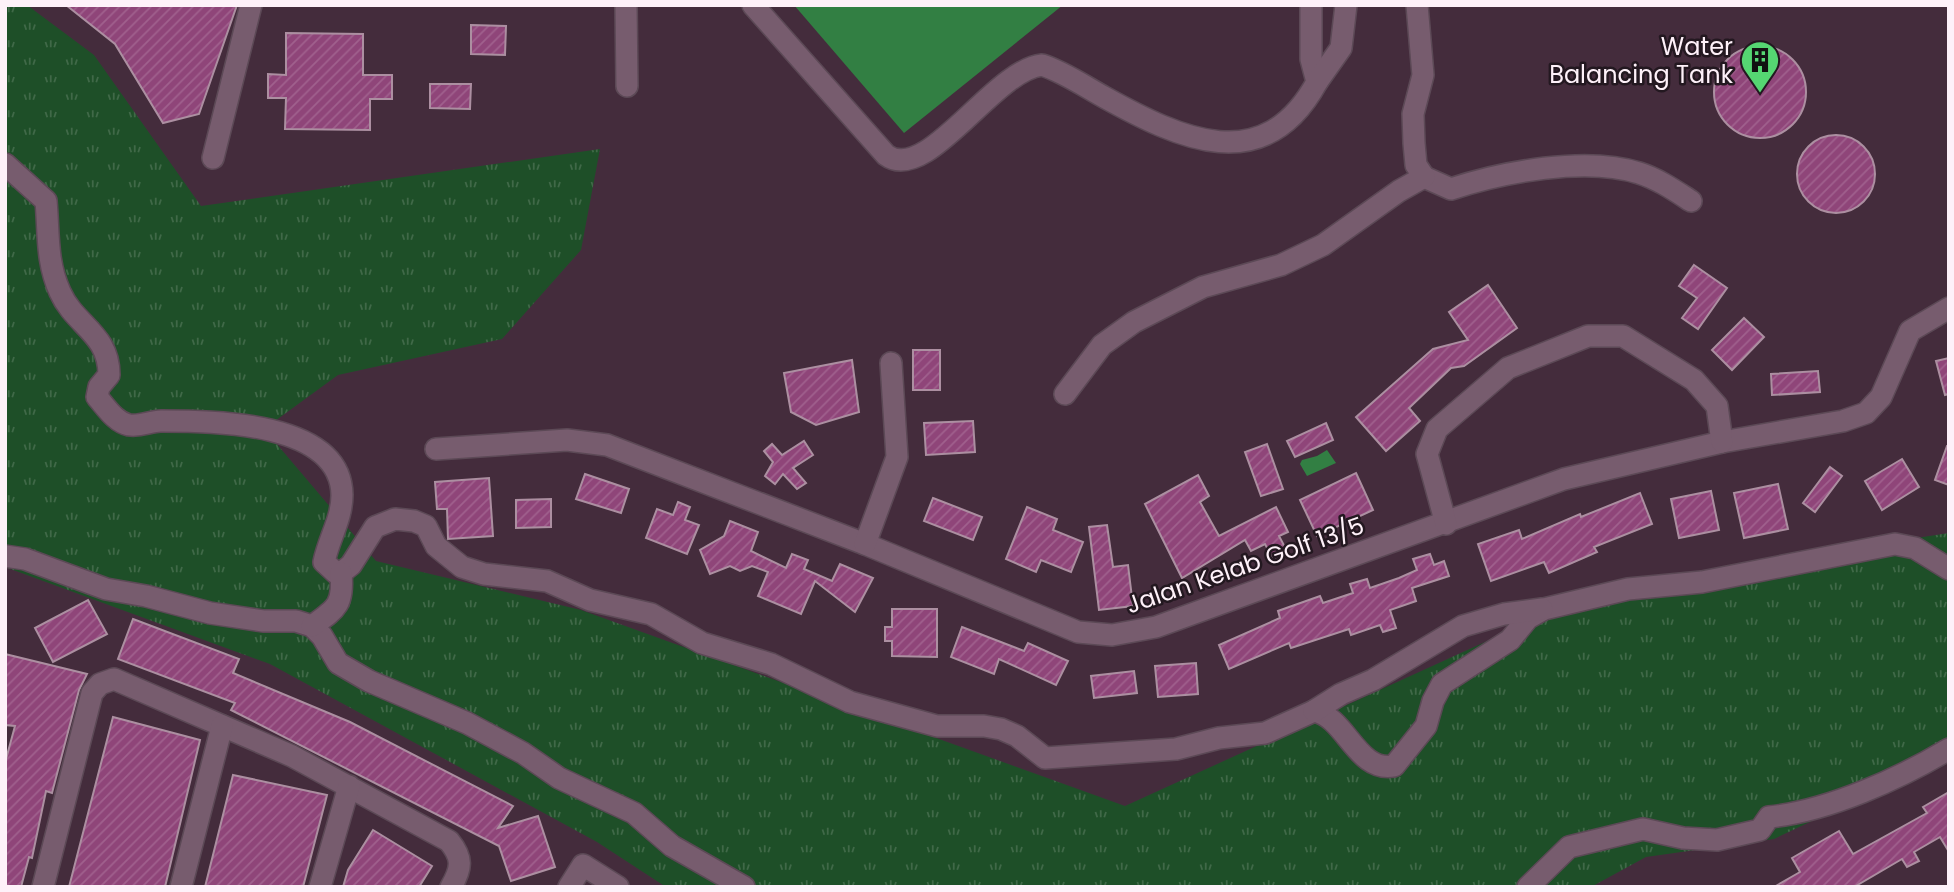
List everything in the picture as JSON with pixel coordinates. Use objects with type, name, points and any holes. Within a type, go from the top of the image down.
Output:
[{"type":"street","points":[[213,158],[251,5]]},
{"type":"street","points":[[626,5],[626,86]]},
{"type":"street","points":[[753,5],[886,155],[903,162],[922,156],[1010,79],[1032,66],[1052,68],[1138,115],[1182,135],[1240,142],[1280,129],[1305,104],[1341,48],[1346,5]]},
{"type":"street","points":[[1311,5],[1311,59],[1317,82]]},
{"type":"street","points":[[1417,5],[1423,75],[1413,114],[1416,165],[1424,177],[1451,189],[1482,178],[1572,166],[1607,168],[1637,172],[1691,201]]},
{"type":"street","points":[[5,164],[46,201],[46,240],[61,293],[105,349],[108,375],[99,387],[97,397],[119,421],[129,425],[176,421],[274,429],[320,448],[331,462],[342,492],[340,516],[324,562],[336,573],[341,573],[351,565],[375,527],[395,519],[414,521],[426,526],[436,546],[447,558],[462,567],[484,574],[547,581],[590,600],[651,614],[702,643],[771,664],[850,702],[937,726],[984,726],[1000,729],[1017,736],[1045,758],[1176,749],[1219,738],[1265,733],[1373,680],[1463,626],[1504,614],[1544,609],[1628,589],[1702,582],[1895,544],[1915,548],[1949,569]]},
{"type":"street","points":[[1065,394],[1102,345],[1134,322],[1203,288],[1281,265],[1323,245],[1399,191],[1424,177]]},
{"type":"street","name":"Jalan Kelab Golf 13/5","points":[[436,449],[567,440],[607,445],[865,544],[1078,632],[1112,635],[1156,627],[1564,479],[1722,442],[1843,421],[1866,412],[1881,397],[1910,331],[1949,308]]},
{"type":"street","points":[[1446,524],[1431,478],[1427,454],[1437,429],[1508,368],[1588,336],[1623,336],[1694,380],[1717,406],[1722,442]]},
{"type":"street","points":[[865,544],[897,457],[891,363]]},
{"type":"street","points":[[5,556],[25,559],[106,589],[146,596],[210,613],[262,621],[296,621],[312,626],[322,636],[338,663],[369,681],[467,723],[523,753],[559,778],[634,813],[672,846],[744,887]]},
{"type":"street","points":[[312,626],[335,610],[343,593],[341,573]]},
{"type":"street","points":[[1314,711],[1327,716],[1372,762],[1386,767],[1394,766],[1426,726],[1433,701],[1442,684],[1510,640],[1528,618],[1544,609]]},
{"type":"street","points":[[43,887],[92,693],[100,684],[114,679],[292,756],[449,841],[459,854],[461,870],[451,887]]},
{"type":"street","points":[[181,887],[222,726]]},
{"type":"street","points":[[1528,887],[1569,847],[1643,829],[1683,838],[1717,840],[1760,830],[1769,817],[1787,815],[1913,771],[1949,749]]},
{"type":"street","points":[[320,887],[349,786]]},
{"type":"street","points":[[569,887],[583,865],[618,887]]},
{"type":"green space","points":[[5,5],[27,5],[94,55],[201,206],[600,149],[581,250],[502,339],[338,375],[264,429],[376,561],[581,610],[1125,806],[1529,622],[1877,544],[1949,533],[1949,746],[1850,803],[1774,839],[1646,857],[1591,887],[666,887],[597,842],[270,664],[5,567]]},
{"type":"shaded area","points":[[794,5],[1063,5],[904,133]]},
{"type":"shaded area","points":[[1327,450],[1336,463],[1307,476],[1300,464],[1302,460]]},
{"type":"building","points":[[66,5],[237,5],[199,114],[163,123],[115,44]]},
{"type":"building","points":[[471,25],[506,26],[505,55],[471,54]]},
{"type":"building","points":[[286,33],[363,34],[363,75],[392,75],[392,99],[370,99],[370,130],[285,129],[286,98],[268,98],[268,74],[286,75]]},
{"type":"building","name":"Water Balancing Tank","points":[[1760,46],[1778,49],[1793,59],[1803,74],[1806,92],[1803,110],[1793,125],[1778,135],[1760,138],[1742,135],[1727,125],[1717,110],[1714,92],[1717,74],[1727,59],[1742,49]]},
{"type":"building","points":[[430,84],[471,84],[470,109],[430,108]]},
{"type":"building","points":[[1828,135],[1844,135],[1858,141],[1869,152],[1875,166],[1875,182],[1869,196],[1858,207],[1844,213],[1828,213],[1814,207],[1803,196],[1797,182],[1797,166],[1803,152],[1814,141]]},
{"type":"building","points":[[1694,265],[1727,288],[1698,329],[1682,318],[1697,298],[1679,286]]},
{"type":"building","points":[[1488,285],[1517,328],[1464,366],[1451,368],[1409,408],[1420,421],[1386,451],[1356,417],[1433,349],[1468,340],[1449,312]]},
{"type":"building","points":[[1744,318],[1764,337],[1732,370],[1712,350]]},
{"type":"building","points":[[913,350],[940,350],[940,390],[913,390]]},
{"type":"building","points":[[1949,358],[1949,394],[1945,395],[1936,361]]},
{"type":"building","points":[[852,360],[859,412],[816,425],[791,412],[784,373]]},
{"type":"building","points":[[1818,371],[1820,392],[1772,395],[1771,374]]},
{"type":"building","points":[[973,421],[975,452],[926,455],[924,423]]},
{"type":"building","points":[[1326,423],[1333,440],[1295,457],[1287,441]]},
{"type":"building","points":[[804,441],[813,455],[793,468],[806,483],[797,489],[783,474],[775,484],[765,476],[773,462],[764,451],[772,444],[782,455]]},
{"type":"building","points":[[1267,444],[1283,489],[1261,496],[1245,452]]},
{"type":"building","points":[[1949,446],[1949,485],[1935,480]]},
{"type":"building","points":[[1902,459],[1919,487],[1882,510],[1865,481]]},
{"type":"building","points":[[1830,467],[1842,476],[1815,512],[1803,503]]},
{"type":"building","points":[[1356,473],[1373,510],[1317,536],[1300,500]]},
{"type":"building","points":[[585,474],[629,489],[621,513],[576,499]]},
{"type":"building","points":[[1198,475],[1209,496],[1200,502],[1219,536],[1276,507],[1288,532],[1279,536],[1287,551],[1273,559],[1265,544],[1251,551],[1245,540],[1182,578],[1145,504]]},
{"type":"building","points":[[489,478],[493,536],[448,539],[447,509],[437,509],[435,482]]},
{"type":"building","points":[[1778,484],[1788,529],[1744,538],[1734,493]]},
{"type":"building","points":[[1711,491],[1719,530],[1679,538],[1671,499]]},
{"type":"building","points":[[1640,493],[1652,524],[1594,547],[1597,552],[1549,573],[1544,562],[1491,581],[1478,544],[1519,530],[1522,539],[1580,514],[1581,517]]},
{"type":"building","points":[[933,498],[982,517],[973,540],[924,521]]},
{"type":"building","points":[[551,499],[551,527],[516,528],[516,500]]},
{"type":"building","points":[[678,502],[690,507],[685,520],[699,525],[687,554],[646,538],[657,509],[673,515]]},
{"type":"building","points":[[1027,507],[1057,519],[1053,530],[1083,542],[1071,572],[1041,560],[1036,572],[1006,559]]},
{"type":"building","points":[[730,521],[758,532],[751,551],[786,568],[792,554],[808,560],[804,569],[832,581],[840,564],[873,578],[855,612],[815,581],[801,614],[758,596],[768,572],[752,566],[740,571],[730,566],[710,574],[700,550],[724,536]]},
{"type":"building","points":[[1107,525],[1113,567],[1128,565],[1133,606],[1099,610],[1089,527]]},
{"type":"building","points":[[1430,554],[1434,565],[1444,561],[1449,576],[1412,588],[1416,601],[1390,610],[1396,628],[1383,632],[1380,625],[1351,635],[1349,629],[1291,648],[1289,643],[1229,669],[1219,645],[1280,618],[1278,611],[1320,596],[1323,603],[1353,593],[1350,584],[1367,579],[1370,588],[1399,578],[1417,570],[1413,559]]},
{"type":"building","points":[[88,600],[107,634],[53,662],[35,628]]},
{"type":"building","points":[[892,609],[937,609],[937,657],[892,656],[892,641],[885,641],[885,627],[892,627]]},
{"type":"building","points":[[133,619],[239,659],[233,673],[350,722],[513,806],[498,828],[538,816],[555,867],[511,881],[499,846],[231,710],[235,703],[118,659]]},
{"type":"building","points":[[962,627],[1024,651],[1028,643],[1068,661],[1056,685],[999,659],[994,674],[951,657]]},
{"type":"building","points":[[5,654],[87,674],[79,690],[52,793],[46,791],[32,858],[29,857],[21,887],[5,887],[5,763],[15,726],[5,725]]},
{"type":"building","points":[[1196,663],[1198,694],[1158,697],[1155,666]]},
{"type":"building","points":[[1134,671],[1137,693],[1094,698],[1091,676]]},
{"type":"building","points":[[113,717],[200,740],[165,887],[69,887]]},
{"type":"building","points":[[233,775],[327,795],[303,887],[205,887]]},
{"type":"building","points":[[1949,792],[1949,852],[1940,837],[1914,852],[1919,861],[1907,867],[1902,859],[1854,887],[1774,887],[1800,872],[1792,858],[1839,831],[1853,854],[1927,813],[1923,807]]},
{"type":"building","points":[[373,830],[432,866],[419,887],[343,887],[348,870]]},
{"type":"place","name":"Water Balancing Tank","points":[[1760,94]]}]
